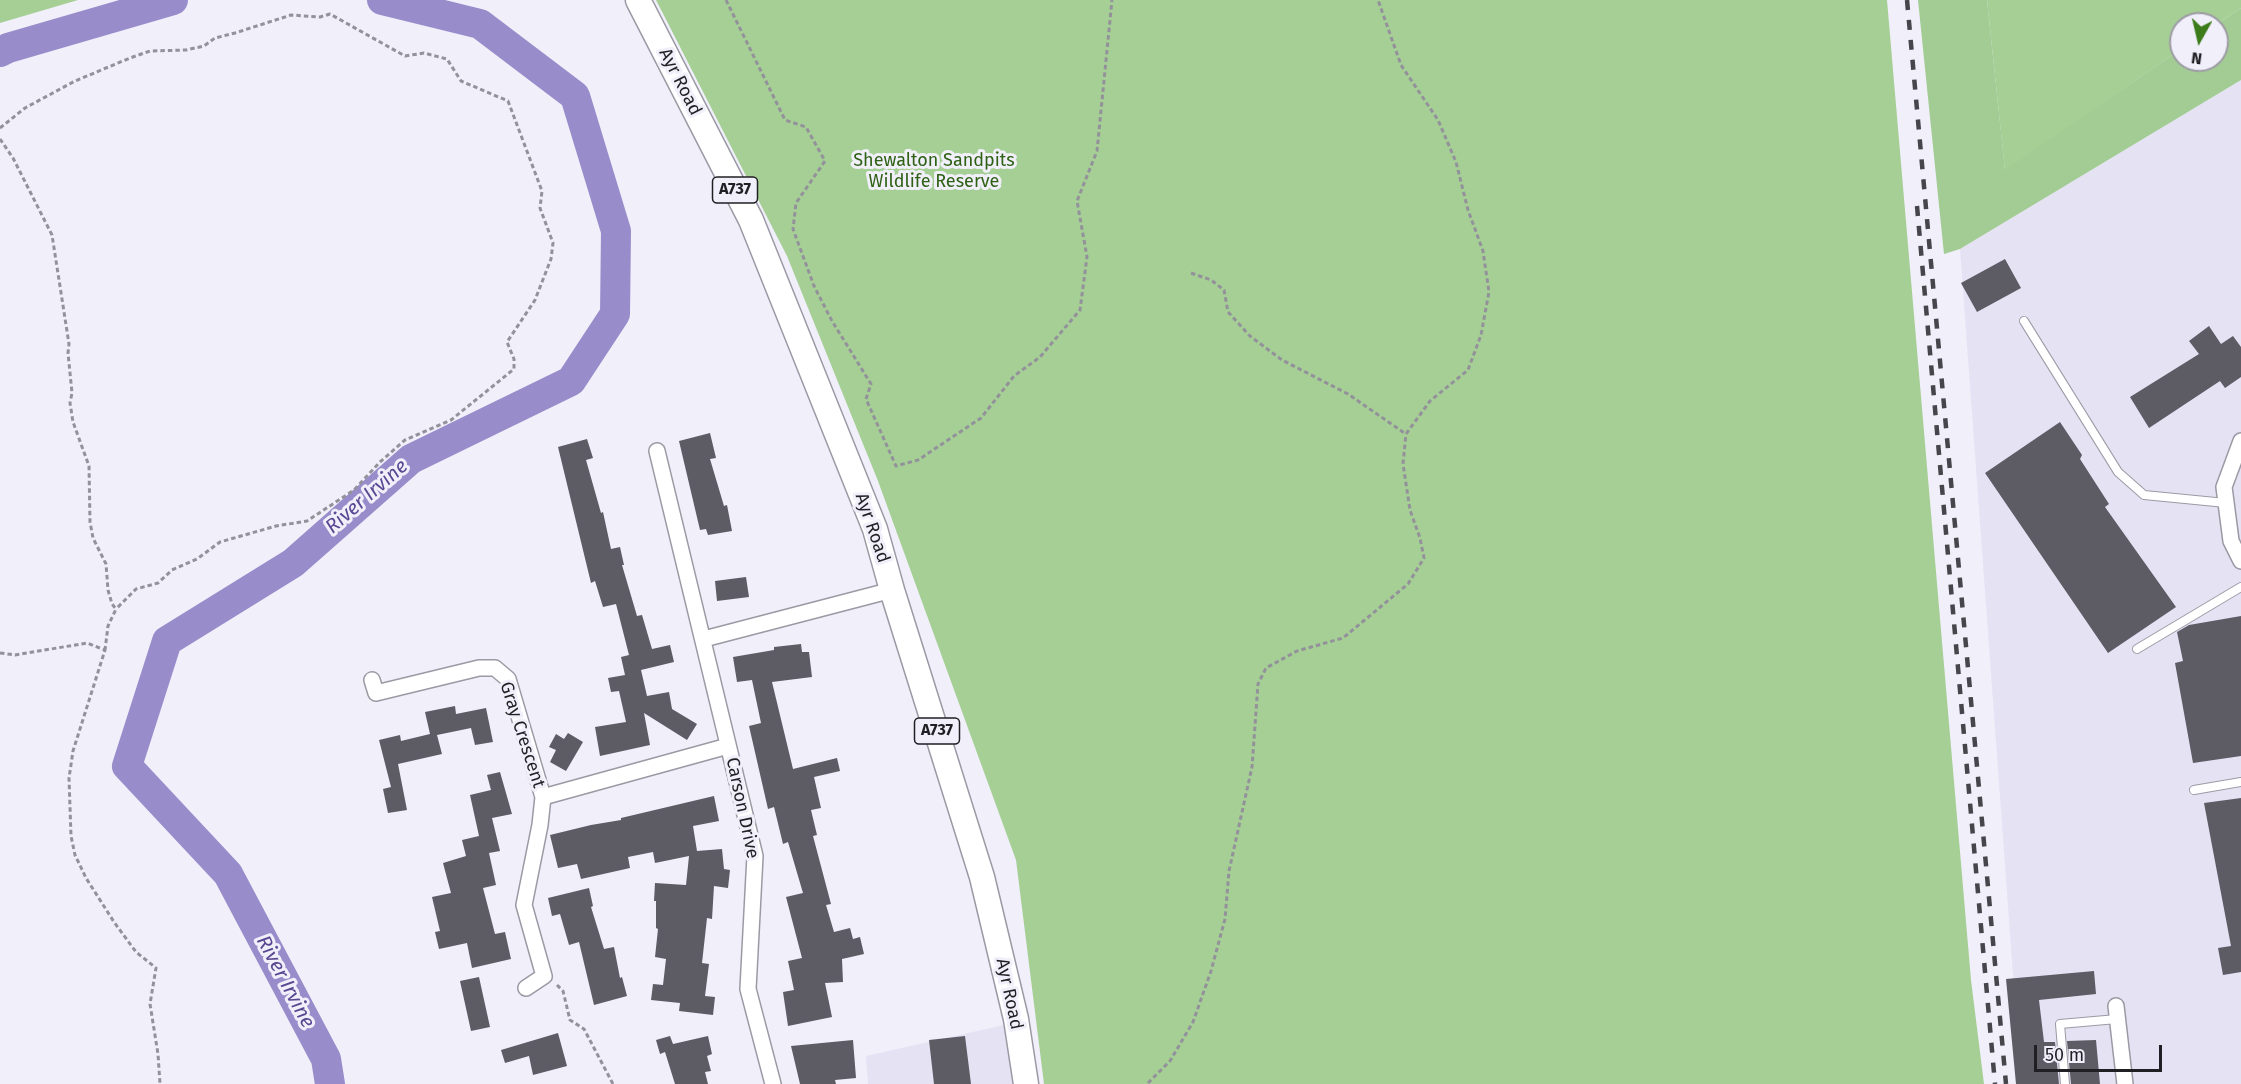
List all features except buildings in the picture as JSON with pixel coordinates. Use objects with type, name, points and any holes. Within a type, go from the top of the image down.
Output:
[{"type":"main road","name":"Ayr Road","points":[[638,0],[751,220],[875,529],[982,877],[1016,1019],[1026,1084]]},
{"type":"street","points":[[2241,441],[2224,487],[2231,541],[2241,561]]},
{"type":"street","name":"Carson Drive","points":[[657,451],[755,856],[748,988],[773,1084]]},
{"type":"street","points":[[704,639],[892,590]]},
{"type":"street","name":"Gray Crescent","points":[[372,680],[376,693],[479,668],[495,668],[508,680],[543,797],[540,825],[524,905],[544,976]]},
{"type":"street","name":"Gray Crescent","points":[[543,797],[728,746]]},
{"type":"street","points":[[526,988],[544,976]]},
{"type":"street","points":[[2117,1013],[2125,1084]]},
{"type":"lane","points":[[2024,321],[2118,472],[2144,495],[2226,503]]},
{"type":"lane","points":[[2138,649],[2241,587]]},
{"type":"lane","points":[[2194,790],[2241,782]]},
{"type":"lane","points":[[2065,1084],[2060,1024],[2117,1013]]},
{"type":"path","points":[[726,0],[785,120],[806,127],[825,161],[796,203],[793,229],[818,295],[872,384],[866,399],[896,466],[918,460],[981,418],[1014,376],[1040,357],[1080,310],[1087,257],[1077,201],[1096,151],[1112,0]]},
{"type":"path","points":[[1148,1083],[1170,1061],[1193,1022],[1211,971],[1225,919],[1229,871],[1252,767],[1258,684],[1266,668],[1297,651],[1343,638],[1408,584],[1424,558],[1410,510],[1402,464],[1406,434],[1430,402],[1468,370],[1481,335],[1489,292],[1483,250],[1468,210],[1456,162],[1438,120],[1401,65],[1378,0]]},
{"type":"path","points":[[0,128],[25,108],[75,81],[130,57],[150,51],[186,50],[204,46],[215,38],[291,15],[320,17],[330,14],[405,56],[424,53],[447,58],[461,81],[508,101],[542,191],[540,208],[553,243],[551,259],[535,300],[507,342],[514,359],[514,369],[451,420],[405,440],[354,490],[307,521],[276,526],[220,542],[197,559],[172,570],[158,584],[136,589],[116,609],[108,626],[105,650],[73,750],[69,778],[71,836],[75,855],[86,878],[114,922],[136,952],[156,968],[150,1004],[160,1084]]},
{"type":"path","points":[[0,139],[13,158],[52,235],[69,344],[72,393],[70,403],[73,422],[89,466],[90,522],[93,538],[106,564],[108,590],[116,609]]},
{"type":"path","points":[[1191,273],[1211,280],[1224,290],[1228,312],[1250,336],[1282,360],[1348,394],[1406,434]]},
{"type":"path","points":[[0,653],[15,655],[87,643],[105,650]]},
{"type":"path","points":[[544,976],[564,991],[570,1020],[584,1029],[613,1084]]},
{"type":"shaded area","points":[[2241,80],[2241,1084],[2021,1084],[1960,249]]},
{"type":"shaded area","points":[[1004,1025],[1014,1084],[868,1084],[866,1056]]},
{"type":"green space","points":[[0,0],[78,0],[0,23]]},
{"type":"green space","name":"Shewalton Sandpits Wildlife Reserve","points":[[656,0],[1887,0],[1971,980],[1984,1084],[1044,1084],[1016,860],[878,481],[787,256]]},
{"type":"green space","points":[[1918,0],[1987,0],[2005,170],[2169,57],[2169,72],[2229,72],[2229,16],[2241,8],[2241,80],[1960,249],[1944,254]]},
{"type":"green space","points":[[1987,0],[2241,0],[2241,8],[2229,16],[2229,12],[2169,12],[2169,57],[2005,171]]},
{"type":"waterway","name":"River Irvine","points":[[0,52],[173,0]]},
{"type":"waterway","name":"River Irvine","points":[[330,1084],[326,1059],[228,874],[127,766],[167,641],[293,563],[411,459],[571,381],[615,314],[616,231],[575,96],[480,24],[382,0]]},
{"type":"railway","points":[[1907,0],[2006,1084]]},
{"type":"railway","points":[[1917,206],[1995,1084]]}]
